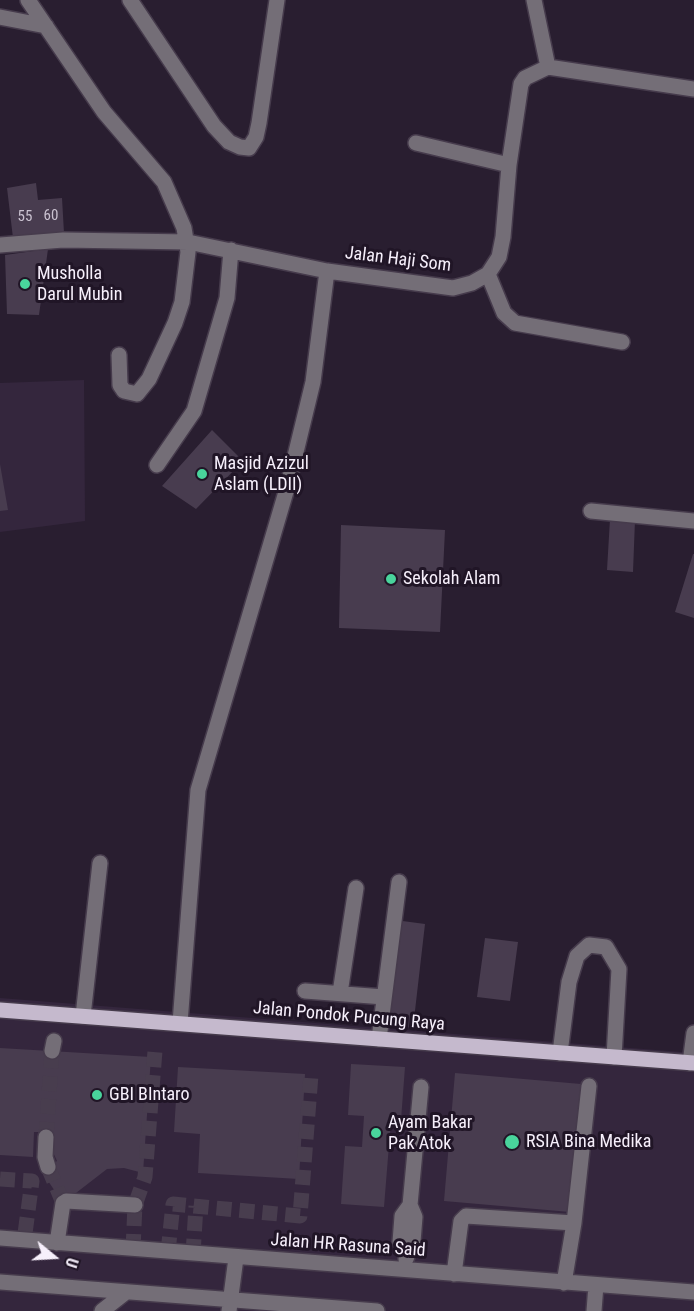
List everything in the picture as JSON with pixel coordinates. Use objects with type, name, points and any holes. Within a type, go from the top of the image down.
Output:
[{"type":"main road","name":"Jalan Pondok Pucung Raya","points":[[0,1010],[692,1063]]},
{"type":"street","points":[[28,0],[104,112],[164,182],[175,204],[188,242],[187,278],[176,324],[149,379],[137,394],[124,391],[120,385],[119,355]]},
{"type":"street","points":[[131,1],[214,126],[229,141],[240,147],[249,148],[256,137],[259,123],[277,0]]},
{"type":"street","points":[[534,0],[548,67]]},
{"type":"street","points":[[0,18],[46,26]]},
{"type":"street","points":[[622,342],[515,323],[504,313],[488,274],[499,257],[503,237],[509,165],[520,84],[525,78],[548,67],[694,89]]},
{"type":"street","points":[[416,143],[509,165]]},
{"type":"street","name":"Jalan Haji Som","points":[[0,245],[63,240],[188,242],[327,270],[453,288],[472,283],[488,274]]},
{"type":"street","points":[[157,465],[194,411],[227,298],[231,250]]},
{"type":"street","points":[[180,1023],[198,790],[294,462],[313,382],[327,270]]},
{"type":"street","points":[[591,511],[694,521]]},
{"type":"street","points":[[83,1016],[100,862]]},
{"type":"street","points":[[379,1039],[399,882]]},
{"type":"street","points":[[340,993],[356,888]]},
{"type":"street","points":[[560,1053],[569,982],[577,956],[589,945],[606,947],[619,969],[614,1057]]},
{"type":"street","points":[[305,991],[384,997]]},
{"type":"street","points":[[692,1063],[694,1033]]},
{"type":"street","points":[[564,1283],[574,1223],[589,1086]]},
{"type":"street","points":[[405,1270],[407,1253],[413,1242],[415,1217],[410,1205],[421,1087]]},
{"type":"street","points":[[46,1137],[45,1157],[48,1167]]},
{"type":"street","points":[[57,1243],[65,1202],[135,1205]]},
{"type":"street","points":[[454,1274],[461,1221],[466,1216],[574,1223]]},
{"type":"street","name":"Jalan HR Rasuna Said","points":[[0,1239],[694,1292]]},
{"type":"street","points":[[230,1305],[236,1258]]},
{"type":"street","points":[[0,1282],[126,1292],[230,1305],[377,1311]]},
{"type":"street","points":[[594,1311],[596,1285]]},
{"type":"street","points":[[102,1311],[126,1292]]},
{"type":"shaded area","points":[[84,380],[85,521],[0,532],[0,383]]},
{"type":"shaded area","points":[[0,998],[694,1053],[694,1311],[0,1311]]},
{"type":"building","points":[[36,183],[38,200],[62,198],[64,233],[13,238],[7,188]]},
{"type":"building","name":"Musholla Darul Mubin","points":[[48,249],[39,315],[7,314],[5,255]]},
{"type":"building","name":"Masjid Azizul Aslam (LDII)","points":[[212,430],[243,461],[196,509],[162,486]]},
{"type":"building","points":[[0,464],[8,510],[0,511]]},
{"type":"building","points":[[610,519],[635,520],[633,572],[607,570]]},
{"type":"building","name":"Sekolah Alam","points":[[341,525],[445,530],[440,632],[339,628]]},
{"type":"building","points":[[694,554],[694,618],[675,612]]},
{"type":"building","points":[[395,920],[425,924],[413,1028],[383,1024]]},
{"type":"building","points":[[485,938],[518,942],[510,1001],[477,997]]},
{"type":"building","name":"GBI BIntaro","points":[[0,1048],[151,1057],[143,1173],[124,1168],[107,1169],[63,1203],[42,1172],[57,1161],[44,1132],[34,1132],[33,1157],[0,1155]]},
{"type":"building","name":"Ayam Bakar Pak Atok","points":[[351,1064],[405,1067],[401,1120],[391,1120],[384,1207],[341,1204],[345,1146],[362,1147],[364,1116],[348,1115]]},
{"type":"building","points":[[178,1067],[305,1074],[299,1179],[198,1173],[200,1134],[174,1132]]},
{"type":"building","name":"RSIA Bina Medika","points":[[455,1073],[581,1084],[570,1212],[444,1201]]},
{"type":"tunnel","points":[[46,1137],[52,1051]]},
{"type":"tunnel","points":[[133,1249],[135,1205],[145,1177],[155,1051]]},
{"type":"tunnel","points":[[168,1252],[173,1204],[300,1216],[311,1075]]},
{"type":"tunnel","points":[[48,1167],[63,1203]]},
{"type":"tunnel","points":[[0,1179],[32,1181],[24,1241]]},
{"type":"tunnel","points":[[193,1254],[196,1206]]},
{"type":"place","name":"Musholla Darul Mubin","points":[[25,284]]},
{"type":"place","name":"Masjid Azizul Aslam (LDII)","points":[[202,474]]},
{"type":"place","name":"Sekolah Alam","points":[[391,579]]},
{"type":"place","name":"GBI BIntaro","points":[[97,1095]]},
{"type":"place","name":"Ayam Bakar Pak Atok","points":[[376,1133]]},
{"type":"place","name":"RSIA Bina Medika","points":[[512,1142]]}]
